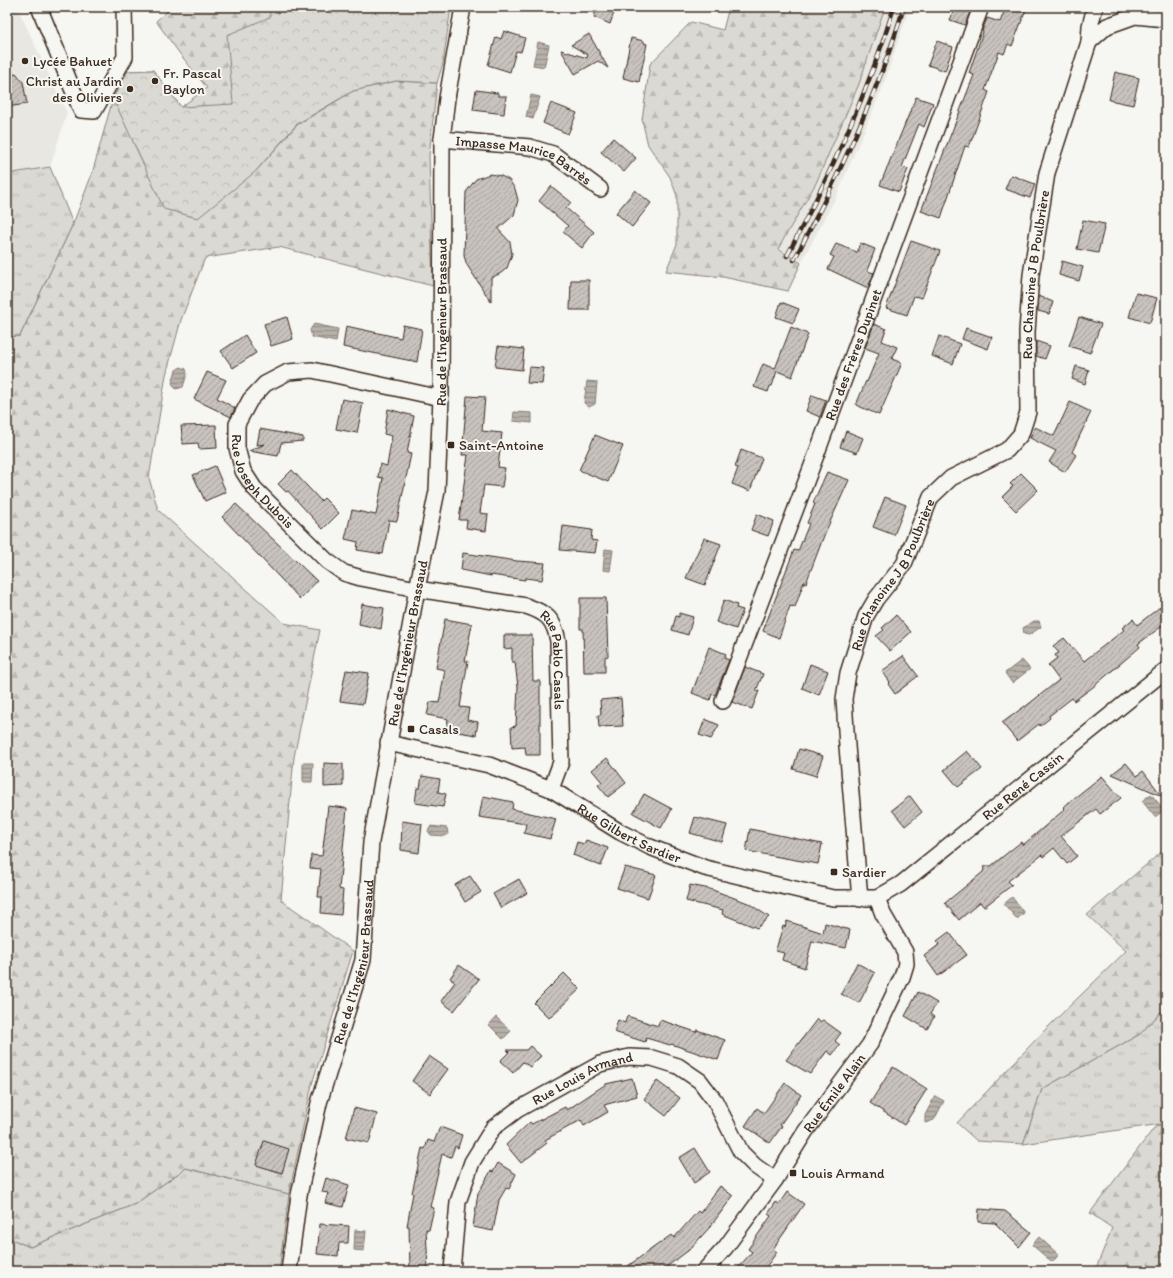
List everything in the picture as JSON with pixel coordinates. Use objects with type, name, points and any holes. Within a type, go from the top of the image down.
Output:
[{"type":"street","points":[[39,7],[81,110],[94,111],[125,57],[124,7]]},
{"type":"street","name":"Rue de l'Ingénieur Brassaud","points":[[289,1271],[299,1195],[320,1103],[363,960],[371,842],[417,589],[437,490],[441,398],[442,139],[447,98],[464,7]]},
{"type":"street","name":"Rue des Frères Dupinet","points":[[723,701],[982,7]]},
{"type":"street","name":"Rue Chanoine J B Poulbrière","points":[[860,899],[844,699],[848,673],[866,616],[876,599],[904,564],[931,497],[951,478],[1007,450],[1021,434],[1028,412],[1027,332],[1030,276],[1046,173],[1089,42],[1090,26],[1095,7]]},
{"type":"street","points":[[1089,42],[1108,26],[1135,16],[1166,19]]},
{"type":"street","name":"Impasse Maurice Barrès","points":[[442,139],[530,147],[553,154],[600,189]]},
{"type":"street","name":"Rue Joseph Dubois","points":[[417,589],[361,578],[344,573],[327,561],[254,488],[243,471],[237,448],[237,424],[250,400],[265,384],[288,372],[312,370],[441,398]]},
{"type":"street","name":"Rue Pablo Casals","points":[[417,589],[526,606],[540,611],[551,619],[556,628],[558,641],[562,762],[551,788]]},
{"type":"street","name":"Rue René Cassin","points":[[877,898],[907,879],[1166,670]]},
{"type":"street","name":"Rue Gilbert Sardier","points":[[388,744],[489,765],[551,788],[620,832],[650,847],[705,868],[833,898],[877,898]]},
{"type":"street","name":"Rue Émile Alain","points":[[704,1271],[725,1248],[774,1180],[805,1132],[870,1044],[902,977],[906,964],[905,952],[882,914],[877,898]]},
{"type":"street","name":"Rue Louis Armand","points":[[452,1271],[458,1202],[472,1162],[493,1128],[517,1110],[600,1064],[630,1057],[652,1058],[678,1066],[700,1081],[715,1101],[741,1152],[755,1166],[774,1180]]},
{"type":"shaded area","name":"Lycée Bahuet","points":[[7,7],[18,9],[67,113],[50,167],[7,174]]},
{"type":"shaded area","points":[[885,7],[910,7],[882,89],[836,197],[801,263],[779,248],[816,183],[859,84]]},
{"type":"shaded area","points":[[538,42],[549,45],[544,67],[533,65]]},
{"type":"shaded area","points":[[531,95],[540,97],[533,119],[526,117]]},
{"type":"shaded area","points":[[314,324],[338,329],[336,342],[312,337],[310,330]]},
{"type":"shaded area","points":[[181,367],[186,369],[187,374],[183,387],[176,389],[172,383],[176,370]]},
{"type":"shaded area","points":[[587,381],[597,382],[595,404],[589,407],[584,403]]},
{"type":"shaded area","points":[[514,412],[532,413],[532,423],[513,421]]},
{"type":"shaded area","points":[[605,549],[613,550],[610,571],[603,570]]},
{"type":"shaded area","points":[[1034,621],[1039,621],[1041,627],[1029,635],[1024,634],[1023,628]]},
{"type":"shaded area","points":[[1022,660],[1030,669],[1012,683],[1005,673]]},
{"type":"shaded area","points":[[303,763],[313,763],[312,782],[303,782]]},
{"type":"shaded area","points":[[1151,794],[1164,810],[1155,817],[1142,801]]},
{"type":"shaded area","points":[[431,826],[447,828],[448,834],[445,836],[431,835],[428,831]]},
{"type":"shaded area","points":[[1012,897],[1024,913],[1017,919],[1004,904]]},
{"type":"shaded area","points":[[496,1017],[511,1031],[503,1039],[489,1025]]},
{"type":"shaded area","points":[[935,1096],[944,1101],[934,1120],[925,1123],[925,1115]]},
{"type":"shaded area","points":[[355,1230],[366,1231],[364,1251],[354,1250]]},
{"type":"shaded area","points":[[1039,1237],[1059,1255],[1052,1262],[1032,1245]]},
{"type":"green space","points":[[172,7],[348,7],[255,172],[297,125],[353,91],[396,81],[437,83],[429,156],[433,286],[279,247],[205,258],[181,320],[166,375],[149,478],[158,510],[284,623],[320,630],[294,757],[281,900],[353,951],[312,1084],[289,1194],[186,1168],[135,1204],[30,1247],[7,1237],[7,337],[20,336],[73,224],[92,174],[113,98],[128,71],[153,70],[181,107],[207,88],[156,21]]},
{"type":"green space","points":[[270,7],[451,7],[443,63],[437,83],[396,81],[353,91],[297,124],[255,172],[198,218],[164,209],[113,98],[128,71],[153,70],[181,107],[233,104],[227,35],[270,17]]},
{"type":"green space","points":[[729,7],[885,7],[859,84],[816,183],[778,249],[801,263],[788,291],[723,277],[666,271],[677,244],[677,196],[670,177],[648,145],[642,120],[650,64],[691,22],[723,30]]},
{"type":"green space","points":[[50,167],[73,224],[20,336],[7,337],[7,174]]},
{"type":"green space","points":[[1166,848],[1166,1007],[1140,1034],[1042,1089],[1023,1144],[977,1141],[957,1123],[1043,1032],[1126,951],[1087,915]]},
{"type":"green space","points":[[1166,1007],[1166,1122],[1161,1124],[1023,1144],[1042,1089],[1140,1034]]},
{"type":"green space","points":[[1166,1122],[1166,1271],[1095,1271],[1112,1228],[1090,1213],[1154,1128]]},
{"type":"green space","points":[[186,1168],[289,1194],[279,1271],[7,1271],[7,1237],[30,1247],[135,1204]]},
{"type":"building","points":[[597,7],[616,7],[610,24],[594,17]]},
{"type":"building","points":[[955,7],[970,12],[965,25],[950,20]]},
{"type":"building","points":[[1006,7],[1027,7],[1012,46],[1008,44],[1004,54],[999,52],[985,90],[989,92],[969,147],[965,146],[941,218],[921,211],[974,75],[969,73],[987,18],[1000,22]]},
{"type":"building","points":[[504,31],[525,38],[521,52],[516,51],[510,72],[488,65],[496,37],[501,39]]},
{"type":"building","points":[[589,34],[608,68],[598,61],[575,74],[561,50],[587,58],[588,55],[571,45]]},
{"type":"building","points":[[631,38],[644,41],[644,43],[647,44],[639,82],[623,78]]},
{"type":"building","points":[[937,41],[953,47],[945,71],[928,65]]},
{"type":"building","points":[[1115,72],[1139,78],[1133,105],[1109,100]]},
{"type":"building","points":[[16,73],[23,82],[27,104],[7,107],[7,79]]},
{"type":"building","points":[[476,90],[498,93],[498,96],[506,96],[504,114],[473,110]]},
{"type":"building","points":[[916,97],[933,103],[924,127],[919,124],[902,167],[908,169],[899,192],[880,185]]},
{"type":"building","points":[[551,103],[577,113],[568,134],[543,123]]},
{"type":"building","points":[[613,138],[636,158],[624,172],[601,152]]},
{"type":"building","points":[[490,174],[501,176],[509,180],[515,189],[518,200],[514,215],[498,229],[510,242],[512,254],[507,268],[491,278],[491,302],[467,265],[464,256],[466,192],[476,179]]},
{"type":"building","points":[[1011,175],[1035,184],[1030,198],[1005,189]]},
{"type":"building","points":[[551,186],[571,202],[566,208],[594,232],[582,248],[563,232],[568,226],[539,201]]},
{"type":"building","points":[[635,190],[651,203],[632,227],[616,213]]},
{"type":"building","points":[[1083,220],[1105,224],[1098,253],[1077,249]]},
{"type":"building","points":[[911,241],[940,251],[922,298],[914,296],[907,315],[886,308]]},
{"type":"building","points":[[860,243],[875,249],[867,271],[874,273],[868,288],[828,269],[834,257],[830,255],[836,244],[857,252]]},
{"type":"building","points":[[1062,261],[1083,267],[1079,281],[1059,275]]},
{"type":"building","points":[[571,280],[589,280],[589,310],[570,310]]},
{"type":"building","points":[[1136,293],[1157,298],[1150,323],[1129,317]]},
{"type":"building","points":[[1039,296],[1053,302],[1049,314],[1038,311]]},
{"type":"building","points":[[781,302],[799,309],[793,323],[776,317]]},
{"type":"building","points":[[287,317],[293,339],[271,346],[264,324]]},
{"type":"building","points":[[1079,317],[1101,324],[1090,353],[1069,346]]},
{"type":"building","points":[[874,324],[886,329],[882,341],[897,347],[892,359],[902,363],[879,415],[856,405],[879,353],[865,348]]},
{"type":"building","points":[[403,325],[422,329],[417,362],[343,347],[346,326],[401,338]]},
{"type":"building","points":[[791,327],[808,334],[792,377],[777,371],[772,386],[770,386],[768,392],[754,387],[763,364],[775,369]]},
{"type":"building","points":[[966,328],[992,337],[988,349],[962,339]]},
{"type":"building","points":[[245,335],[256,353],[233,368],[221,351]]},
{"type":"building","points":[[939,336],[960,344],[953,364],[932,356]]},
{"type":"building","points":[[1036,341],[1050,346],[1045,359],[1036,356]]},
{"type":"building","points":[[498,346],[524,349],[522,370],[495,367]]},
{"type":"building","points":[[1076,366],[1089,370],[1085,384],[1072,379]]},
{"type":"building","points":[[529,367],[544,368],[542,384],[527,383]]},
{"type":"building","points":[[207,372],[226,380],[217,398],[235,408],[231,417],[194,399]]},
{"type":"building","points":[[812,395],[826,400],[820,417],[806,411]]},
{"type":"building","points":[[467,396],[485,397],[482,431],[502,433],[498,467],[505,468],[502,487],[484,485],[480,513],[488,514],[486,531],[466,528],[467,520],[459,520],[468,455],[462,455]]},
{"type":"building","points":[[342,399],[363,403],[357,433],[336,429]]},
{"type":"building","points":[[1070,402],[1091,412],[1072,452],[1076,455],[1065,472],[1049,462],[1056,451],[1030,438],[1035,427],[1054,436]]},
{"type":"building","points":[[388,409],[414,416],[407,453],[411,454],[397,521],[389,520],[383,554],[357,550],[358,542],[345,539],[352,510],[376,515],[383,478],[378,477],[380,464],[387,466],[392,436],[384,434]]},
{"type":"building","points":[[216,425],[217,448],[199,449],[198,443],[183,444],[181,426]]},
{"type":"building","points":[[260,429],[303,437],[303,441],[281,443],[278,456],[249,451],[265,444],[257,445]]},
{"type":"building","points":[[846,431],[863,438],[857,453],[840,447]]},
{"type":"building","points":[[595,435],[623,446],[608,482],[579,470]]},
{"type":"building","points":[[741,450],[762,458],[750,491],[732,484],[738,468],[735,467]]},
{"type":"building","points":[[215,466],[226,492],[205,501],[193,475]]},
{"type":"building","points":[[292,470],[321,501],[324,498],[339,513],[323,529],[288,491],[286,492],[278,484]]},
{"type":"building","points":[[827,472],[849,480],[825,533],[806,583],[804,582],[795,607],[790,606],[779,638],[763,631],[794,550],[798,551],[809,524],[807,523],[815,504],[813,503]]},
{"type":"building","points":[[1021,473],[1038,490],[1016,511],[1002,497],[1013,486],[1010,484]]},
{"type":"building","points":[[885,497],[906,505],[894,535],[873,527]]},
{"type":"building","points":[[236,504],[317,581],[300,599],[222,517]]},
{"type":"building","points":[[757,514],[774,521],[768,536],[751,530]]},
{"type":"building","points":[[563,526],[592,530],[591,540],[597,541],[595,553],[560,550]]},
{"type":"building","points":[[704,538],[721,544],[705,585],[686,578]]},
{"type":"building","points":[[463,553],[517,561],[545,563],[542,580],[525,578],[525,580],[491,576],[461,570]]},
{"type":"building","points":[[580,598],[606,598],[608,656],[605,657],[605,672],[584,672],[583,629],[580,629]]},
{"type":"building","points":[[724,600],[737,605],[736,608],[743,610],[736,629],[716,622]]},
{"type":"building","points":[[362,604],[384,608],[381,629],[359,624]]},
{"type":"building","points":[[1160,607],[1166,613],[1166,623],[1138,644],[1140,647],[1093,687],[1074,701],[1072,698],[1049,716],[1050,718],[1040,726],[1039,724],[1017,741],[1002,723],[1059,680],[1048,665],[1057,658],[1055,655],[1059,653],[1053,646],[1064,638],[1084,661],[1124,630],[1122,628],[1133,619],[1137,625]]},
{"type":"building","points":[[679,613],[693,617],[688,635],[672,630],[676,616],[679,617]]},
{"type":"building","points":[[896,615],[911,632],[890,651],[876,636],[884,630],[882,628]]},
{"type":"building","points":[[445,619],[472,624],[465,661],[468,661],[460,707],[469,708],[467,720],[478,722],[476,735],[446,730],[448,719],[427,715],[430,702],[439,703],[445,670],[436,668]]},
{"type":"building","points":[[504,635],[532,635],[533,681],[540,681],[540,755],[526,755],[525,747],[512,748],[511,727],[516,726],[518,687],[515,662],[512,662],[512,648],[504,649]]},
{"type":"building","points":[[709,647],[726,654],[724,658],[729,660],[715,695],[712,694],[710,700],[692,693]]},
{"type":"building","points":[[903,656],[918,676],[895,694],[888,684],[890,682],[882,671]]},
{"type":"building","points":[[810,664],[828,671],[819,695],[802,688]]},
{"type":"building","points":[[745,667],[763,674],[756,691],[759,691],[752,709],[732,702]]},
{"type":"building","points":[[346,670],[369,673],[363,704],[340,701]]},
{"type":"building","points":[[621,698],[623,726],[599,727],[598,715],[601,715],[600,700]]},
{"type":"building","points":[[705,719],[719,725],[711,739],[699,735]]},
{"type":"building","points":[[799,749],[823,756],[816,776],[793,769]]},
{"type":"building","points":[[967,751],[982,769],[958,787],[944,770]]},
{"type":"building","points":[[607,758],[626,783],[608,797],[598,785],[602,782],[592,770]]},
{"type":"building","points":[[324,763],[343,764],[343,786],[324,787]]},
{"type":"building","points":[[1126,763],[1137,776],[1143,771],[1162,796],[1112,774]]},
{"type":"building","points":[[422,776],[440,779],[438,792],[446,794],[443,807],[415,803],[417,788],[420,788]]},
{"type":"building","points":[[1102,776],[1121,798],[1100,814],[1096,809],[1061,836],[1077,856],[1067,864],[1054,848],[1043,857],[1042,855],[1008,881],[1012,885],[984,907],[980,902],[959,920],[945,903],[983,872],[985,866],[991,866],[1021,842],[1023,845],[1065,809],[1063,807]]},
{"type":"building","points":[[644,794],[672,809],[661,828],[633,813]]},
{"type":"building","points":[[483,796],[513,802],[512,809],[556,819],[550,839],[524,833],[526,824],[479,817]]},
{"type":"building","points":[[910,796],[922,812],[905,826],[892,810]]},
{"type":"building","points":[[328,806],[347,808],[339,889],[343,890],[341,915],[321,913],[322,897],[318,897],[321,869],[310,868],[311,855],[322,856]]},
{"type":"building","points":[[695,817],[727,825],[722,842],[690,833]]},
{"type":"building","points":[[402,821],[422,824],[419,853],[401,850]]},
{"type":"building","points":[[750,829],[822,844],[818,864],[746,851]]},
{"type":"building","points":[[586,840],[608,848],[601,866],[573,855],[577,842],[584,844]]},
{"type":"building","points":[[625,867],[656,875],[648,898],[617,888]]},
{"type":"building","points":[[470,876],[481,892],[465,902],[455,885]]},
{"type":"building","points":[[519,879],[527,893],[501,908],[493,894]]},
{"type":"building","points":[[690,885],[710,889],[748,903],[769,917],[757,928],[722,914],[723,910],[686,901]]},
{"type":"building","points":[[787,921],[823,933],[825,923],[850,930],[846,948],[812,941],[805,968],[782,960],[784,953],[776,951],[783,926],[785,927]]},
{"type":"building","points":[[949,932],[967,955],[938,976],[924,956],[940,944],[937,941]]},
{"type":"building","points":[[857,963],[875,973],[859,1003],[841,994]]},
{"type":"building","points":[[459,965],[479,979],[454,1011],[441,1001],[455,982],[450,978]]},
{"type":"building","points":[[564,973],[580,989],[549,1018],[534,1003]]},
{"type":"building","points":[[918,992],[937,1003],[930,1014],[934,1017],[927,1029],[905,1016]]},
{"type":"building","points":[[627,1016],[658,1026],[660,1020],[696,1032],[697,1030],[725,1040],[718,1060],[671,1044],[670,1045],[646,1038],[645,1042],[614,1032],[618,1020],[625,1023]]},
{"type":"building","points":[[817,1019],[820,1022],[823,1020],[841,1033],[835,1041],[840,1045],[832,1055],[827,1051],[810,1074],[786,1060]]},
{"type":"building","points":[[530,1046],[541,1056],[530,1067],[523,1062],[513,1073],[500,1061],[509,1052],[507,1050],[526,1050]]},
{"type":"building","points":[[429,1056],[448,1069],[430,1094],[412,1081]]},
{"type":"building","points":[[893,1067],[927,1089],[904,1125],[870,1103]]},
{"type":"building","points":[[632,1078],[637,1096],[604,1105],[608,1112],[584,1126],[581,1120],[545,1140],[547,1143],[521,1163],[506,1145],[530,1122],[532,1124],[565,1107],[567,1110],[606,1084]]},
{"type":"building","points":[[657,1081],[680,1098],[666,1116],[644,1099]]},
{"type":"building","points":[[785,1083],[801,1095],[780,1125],[782,1126],[770,1143],[745,1126],[757,1108],[764,1113]]},
{"type":"building","points":[[354,1108],[377,1114],[369,1143],[346,1138]]},
{"type":"building","points":[[440,1127],[462,1135],[458,1148],[455,1146],[451,1157],[442,1154],[430,1207],[434,1208],[429,1230],[426,1229],[428,1269],[410,1271],[409,1226],[407,1226],[412,1193],[422,1148],[425,1149],[428,1140],[434,1142]]},
{"type":"building","points":[[264,1141],[289,1149],[282,1173],[256,1165]]},
{"type":"building","points":[[695,1148],[710,1172],[694,1183],[679,1158]]},
{"type":"building","points":[[498,1163],[516,1174],[509,1189],[506,1188],[499,1200],[493,1231],[473,1227],[478,1193],[491,1171],[493,1172]]},
{"type":"building","points":[[326,1178],[349,1185],[343,1207],[325,1203],[328,1193],[322,1192]]},
{"type":"building","points":[[720,1186],[733,1196],[710,1227],[689,1250],[661,1271],[621,1271],[671,1235],[674,1238],[698,1211],[700,1213]]},
{"type":"building","points":[[787,1192],[804,1204],[773,1249],[777,1252],[763,1271],[735,1271],[752,1252],[748,1249],[771,1216],[768,1214],[776,1202],[779,1204]]},
{"type":"building","points":[[979,1209],[1005,1211],[1031,1232],[1019,1247],[995,1223],[978,1222]]},
{"type":"building","points":[[320,1224],[349,1226],[348,1243],[339,1243],[338,1256],[317,1254]]},
{"type":"railway","points":[[787,256],[818,196],[860,103],[884,39],[894,7]]},
{"type":"railway","points":[[794,260],[826,199],[869,105],[904,7]]},
{"type":"place","name":"Lycée Bahuet","points":[[25,61]]},
{"type":"place","name":"Fr. Pascal Baylon","points":[[155,81]]},
{"type":"place","name":"Christ au Jardin des Oliviers","points":[[130,89]]},
{"type":"place","name":"Saint-Antoine","points":[[451,445]]},
{"type":"place","name":"Casals","points":[[411,729]]},
{"type":"place","name":"Sardier","points":[[834,872]]},
{"type":"place","name":"Louis Armand","points":[[793,1173]]}]
